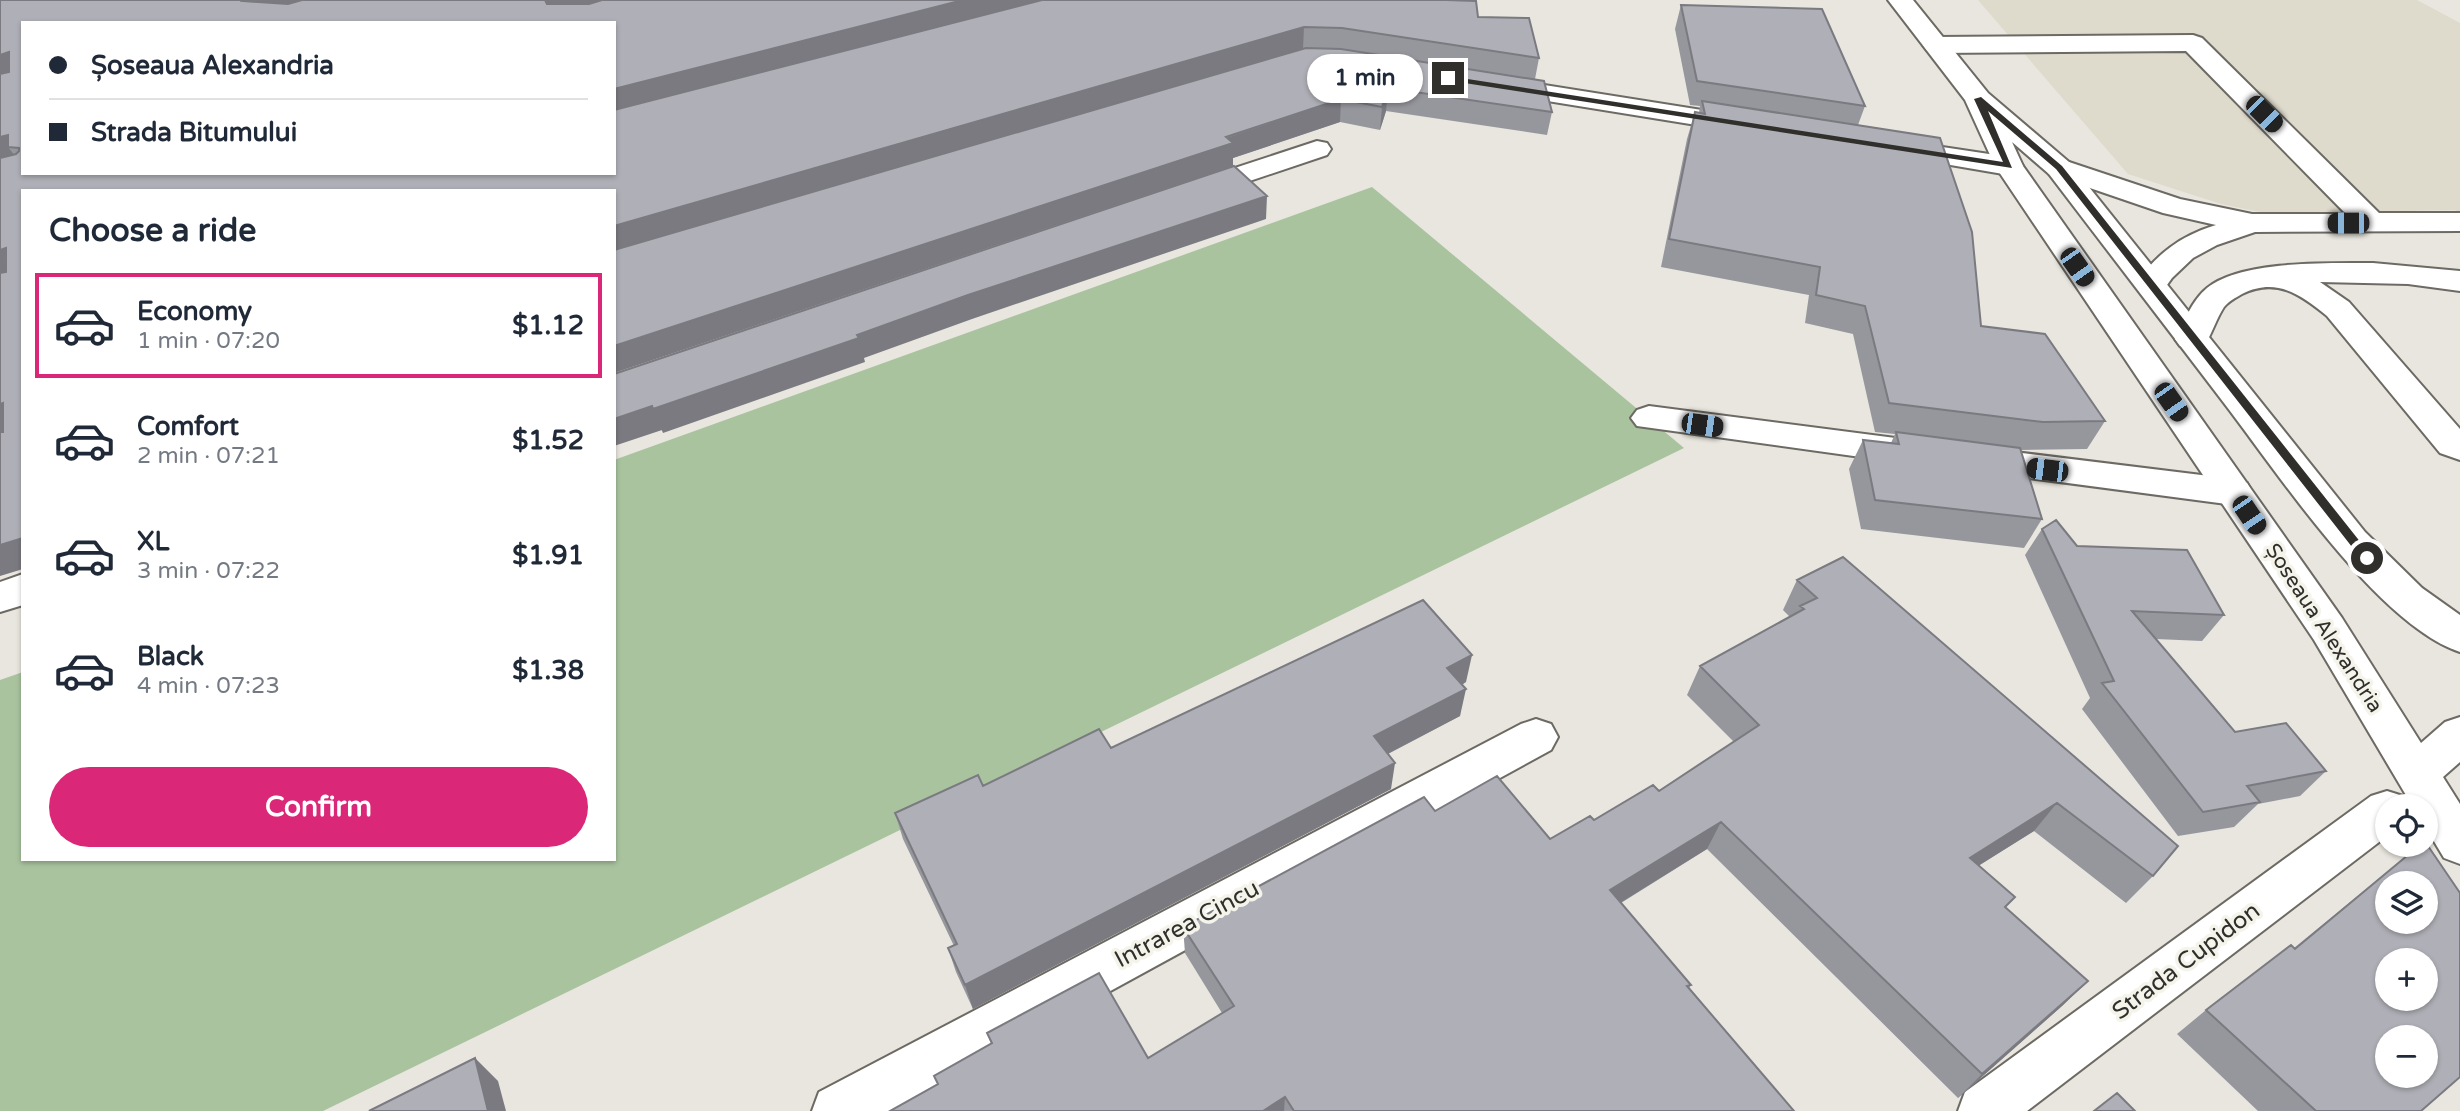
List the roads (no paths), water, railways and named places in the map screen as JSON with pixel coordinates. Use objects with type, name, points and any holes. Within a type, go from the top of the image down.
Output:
[{"type":"main road","name":"Șoseaua Alexandria","points":[[1900,0],[1978,99],[2059,168],[2352,542],[2408,599],[2460,636]]},
{"type":"main road","points":[[1936,46],[2193,43],[2372,223]]},
{"type":"main road","points":[[1475,82],[1773,129]]},
{"type":"main road","name":"Șoseaua Alexandria","points":[[1978,99],[2009,166],[2328,629],[2405,794]]},
{"type":"main road","points":[[1867,144],[2009,166]]},
{"type":"main road","points":[[1161,202],[1317,149]]},
{"type":"main road","points":[[2059,168],[2173,207],[2252,223],[2460,222]]},
{"type":"main road","points":[[2151,285],[2161,269],[2177,253],[2202,240],[2252,223]]},
{"type":"main road","points":[[2192,339],[2208,307],[2219,293],[2249,279],[2281,275],[2424,274],[2460,281]]},
{"type":"main road","points":[[2281,275],[2322,296],[2338,309],[2460,448]]},
{"type":"main road","points":[[1649,418],[2234,492]]},
{"type":"main road","points":[[0,597],[21,590]]},
{"type":"main road","name":"Strada Cupidon","points":[[2405,794],[2460,735]]},
{"type":"main road","name":"Intrarea Cincu","points":[[838,1111],[1536,737]]},
{"type":"main road","name":"Strada Cupidon","points":[[1984,1111],[2375,817]]},
{"type":"main road","name":"Șoseaua Alexandria","points":[[2438,824],[2460,844]]}]
